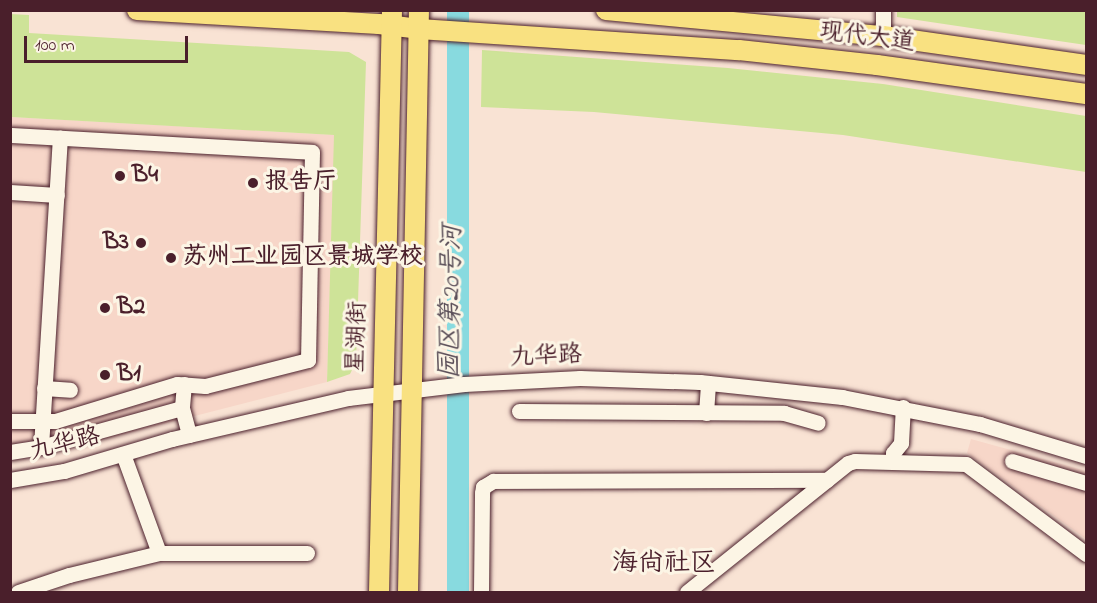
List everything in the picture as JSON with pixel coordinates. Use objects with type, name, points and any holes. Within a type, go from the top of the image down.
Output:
[{"type":"main road","name":"现代大道","points":[[137,10],[419,20],[444,30],[625,41],[803,57],[980,78],[1086,94]]},
{"type":"main road","name":"现代大道","points":[[606,10],[883,36],[1086,65]]},
{"type":"main road","name":"星湖街","points":[[379,592],[392,18]]},
{"type":"main road","points":[[408,592],[419,20]]},
{"type":"street","points":[[883,10],[883,36]]},
{"type":"street","points":[[10,135],[312,152],[308,360],[205,386],[177,384],[55,421],[10,421]]},
{"type":"street","points":[[41,447],[60,138]]},
{"type":"street","points":[[10,192],[57,195]]},
{"type":"street","name":"九华路","points":[[10,480],[64,471],[189,435],[348,398],[464,384],[580,378],[708,383],[832,395],[908,408],[980,424],[1086,456]]},
{"type":"street","points":[[706,413],[708,383]]},
{"type":"street","points":[[184,384],[182,408],[189,435]]},
{"type":"street","points":[[44,388],[70,390]]},
{"type":"street","points":[[10,452],[41,447],[182,408]]},
{"type":"street","points":[[892,461],[893,453],[901,443],[908,408]]},
{"type":"street","points":[[908,408],[910,443],[917,454],[917,462]]},
{"type":"street","points":[[519,411],[784,413],[818,423]]},
{"type":"street","points":[[123,454],[159,552]]},
{"type":"street","points":[[687,592],[852,461],[969,465],[1086,554]]},
{"type":"street","points":[[1012,461],[1086,483]]},
{"type":"street","points":[[481,592],[482,493],[483,487],[493,481],[827,480]]},
{"type":"street","points":[[18,592],[69,575],[159,552],[307,553]]},
{"type":"shaded area","name":"苏州工业园区景城学校","points":[[10,117],[335,135],[327,382],[62,450],[11,460]]},
{"type":"shaded area","points":[[971,439],[1086,471],[1086,539],[967,453]]},
{"type":"green space","points":[[897,11],[1086,11],[1086,45],[897,17]]},
{"type":"green space","points":[[10,14],[29,15],[29,33],[349,52],[366,62],[356,362],[350,374],[327,382],[334,135],[11,117]]},
{"type":"green space","points":[[482,50],[728,68],[883,84],[1086,116],[1086,172],[843,135],[594,112],[481,107]]},
{"type":"water","name":"园区第20号河","points":[[447,11],[469,11],[469,592],[447,592]]},
{"type":"place","name":"B4","points":[[120,176]]},
{"type":"place","name":"报告厅","points":[[253,183]]},
{"type":"place","name":"B3","points":[[141,243]]},
{"type":"place","name":"苏州工业园区景城学校","points":[[171,258]]},
{"type":"place","name":"B2","points":[[105,308]]},
{"type":"place","name":"B1","points":[[105,375]]},
{"type":"district","name":"海尚社区","points":[[664,565]]}]
